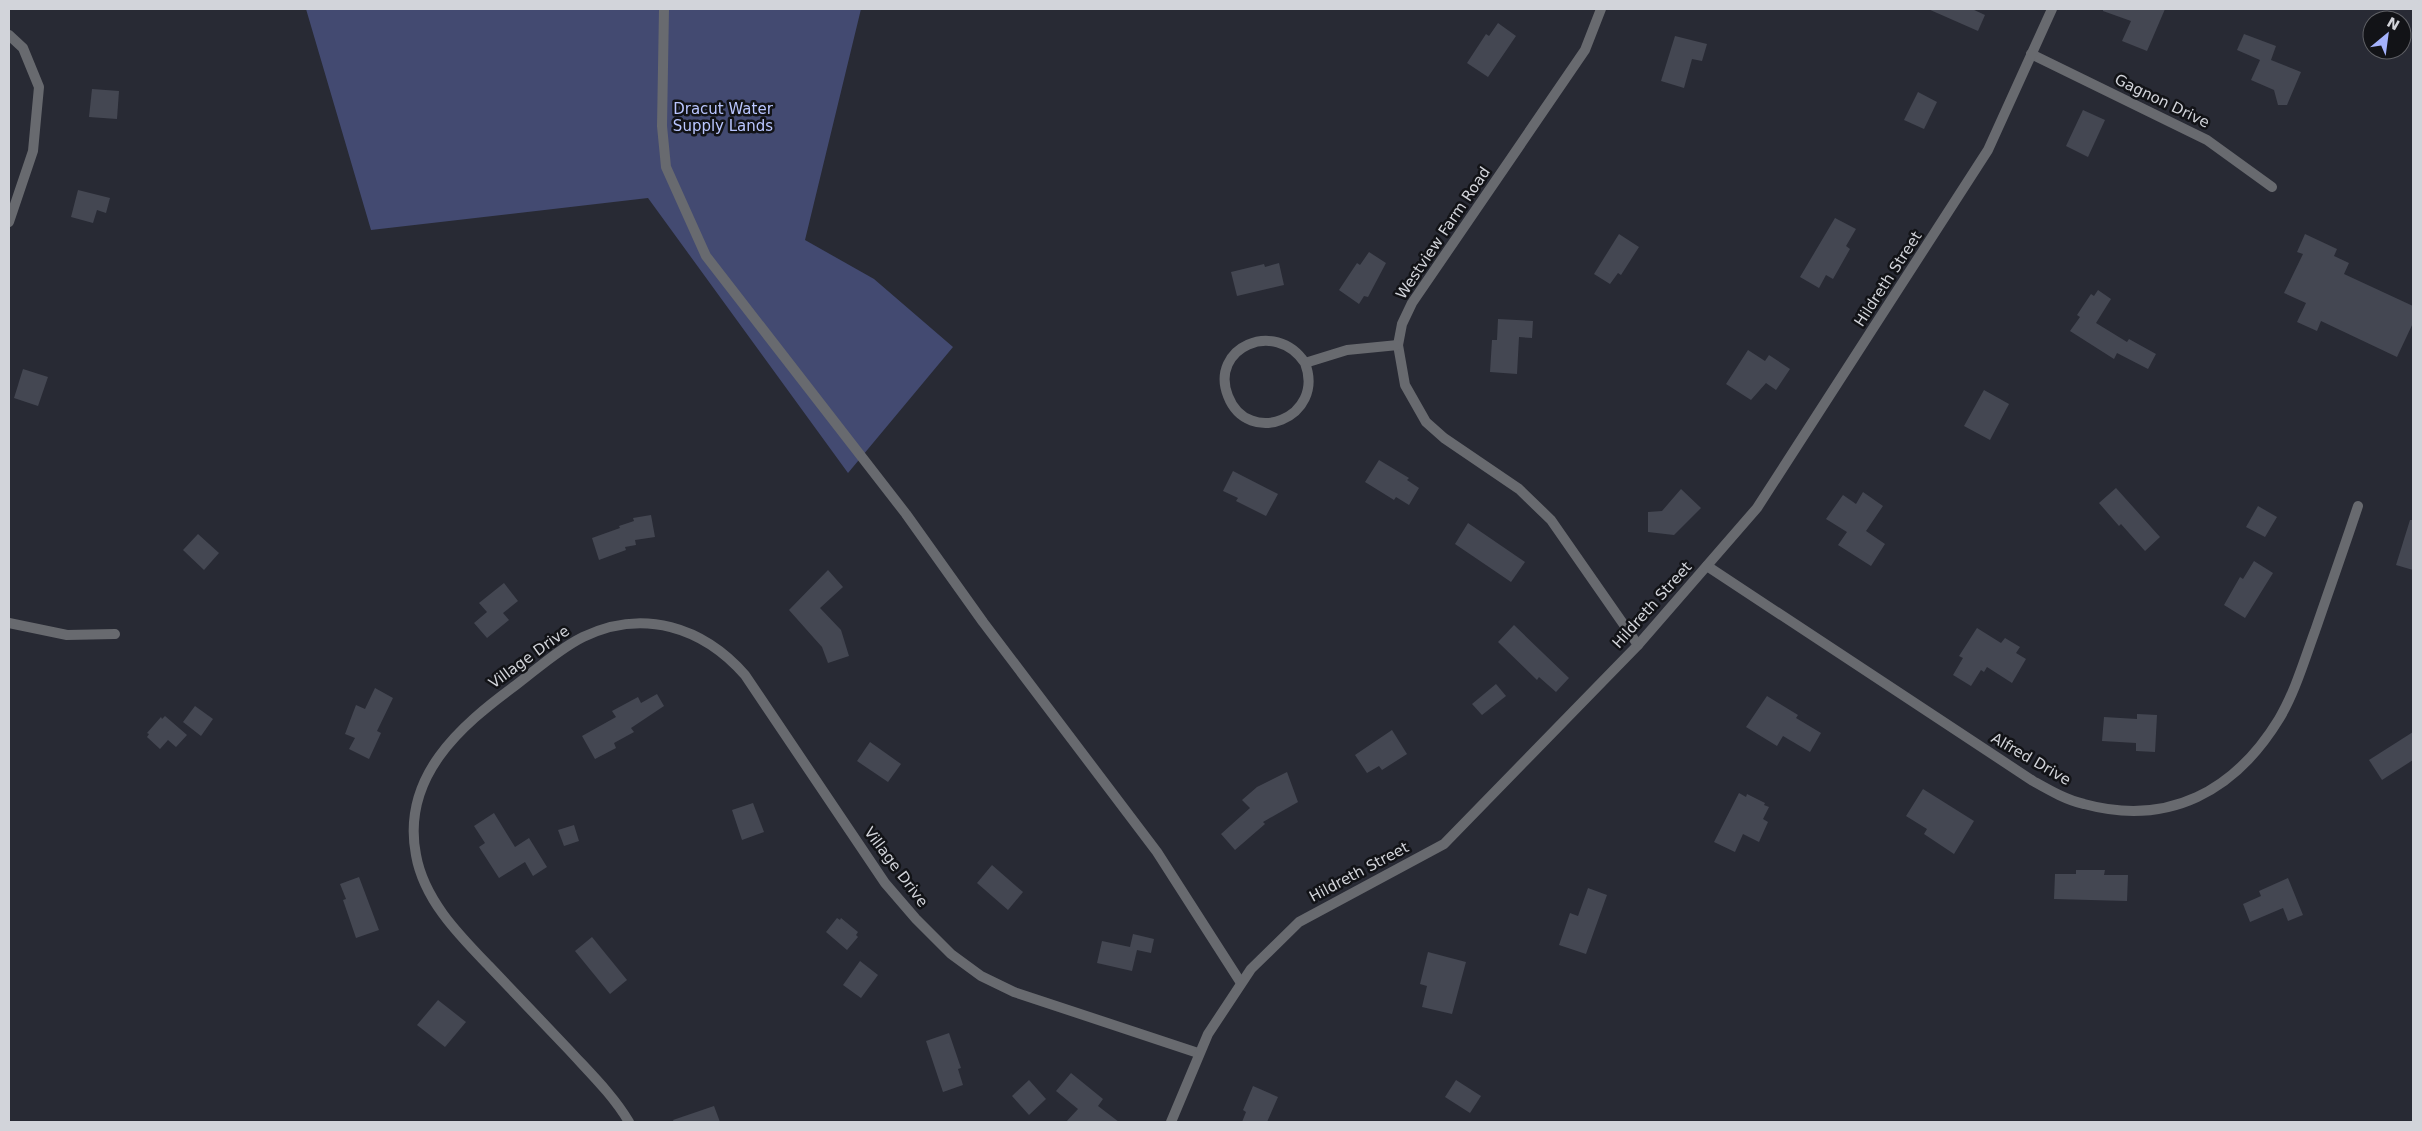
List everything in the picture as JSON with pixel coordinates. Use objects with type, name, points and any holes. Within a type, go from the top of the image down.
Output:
[{"type":"street","points":[[664,9],[662,126],[666,167],[706,256],[906,514],[983,622],[1157,852],[1241,983]]},
{"type":"street","name":"Westview Farm Road","points":[[1601,9],[1585,50],[1412,303],[1402,324],[1398,345],[1405,385],[1426,422],[1444,438],[1519,489],[1552,520],[1638,645]]},
{"type":"street","name":"Hildreth Street","points":[[1170,1122],[1198,1053],[1208,1034],[1251,968],[1299,922],[1444,844],[1638,645],[1757,508],[1988,150],[2052,9]]},
{"type":"street","points":[[9,35],[24,48],[39,87],[33,152],[9,222]]},
{"type":"street","name":"Gagnon Drive","points":[[2032,54],[2207,140],[2272,187]]},
{"type":"street","points":[[1268,340],[1286,344],[1300,355],[1304,363],[1309,380],[1306,398],[1295,412],[1280,421],[1262,423],[1253,421],[1238,411],[1228,396],[1227,369],[1236,353],[1250,343],[1268,340]]},
{"type":"street","points":[[1304,363],[1347,350],[1398,345]]},
{"type":"street","name":"Alfred Drive","points":[[1706,566],[2032,781],[2083,804],[2110,810],[2138,812],[2164,809],[2190,802],[2211,791],[2230,777],[2266,738],[2280,718],[2297,682],[2358,506]]},
{"type":"street","name":"Village Drive","points":[[629,1122],[600,1083],[453,926],[424,881],[418,867],[413,838],[416,809],[425,781],[439,755],[461,729],[481,711],[565,648],[595,632],[620,625],[640,623],[680,629],[699,637],[732,660],[745,676],[885,883],[933,937],[970,970],[991,982],[1026,997],[1198,1053]]},
{"type":"street","points":[[9,624],[67,635],[115,634]]},
{"type":"green space","name":"Dracut Water Supply Lands","points":[[306,9],[861,9],[805,240],[874,279],[953,347],[848,473],[648,198],[371,230]]},
{"type":"building","points":[[1928,9],[1972,9],[1985,15],[1978,31]]},
{"type":"building","points":[[2103,9],[2165,9],[2147,51],[2122,41],[2131,21],[2103,11]]},
{"type":"building","points":[[1498,23],[1516,36],[1488,77],[1467,63],[1486,34],[1489,36]]},
{"type":"building","points":[[2244,34],[2276,46],[2271,60],[2301,72],[2287,105],[2278,105],[2274,90],[2251,80],[2260,60],[2237,50]]},
{"type":"building","points":[[1675,36],[1707,44],[1702,61],[1692,59],[1684,88],[1661,81]]},
{"type":"building","points":[[92,89],[119,91],[117,119],[89,117]]},
{"type":"building","points":[[1918,92],[1937,102],[1924,129],[1904,120]]},
{"type":"building","points":[[2083,110],[2105,120],[2088,157],[2066,146]]},
{"type":"building","points":[[78,190],[110,198],[106,213],[97,210],[93,223],[71,217]]},
{"type":"building","points":[[1835,218],[1856,229],[1846,246],[1850,249],[1833,279],[1826,275],[1819,288],[1800,277]]},
{"type":"building","points":[[1619,234],[1639,247],[1621,275],[1618,273],[1610,284],[1594,274]]},
{"type":"building","points":[[2305,234],[2337,249],[2334,256],[2349,263],[2344,274],[2413,306],[2413,323],[2397,357],[2321,321],[2317,331],[2297,322],[2306,303],[2284,293],[2303,254],[2297,252]]},
{"type":"building","points":[[1369,252],[1386,263],[1368,297],[1364,296],[1359,304],[1339,290],[1357,263],[1360,265]]},
{"type":"building","points":[[1279,263],[1284,285],[1237,296],[1231,272],[1264,264],[1265,267]]},
{"type":"building","points":[[2098,290],[2111,299],[2096,323],[2127,342],[2129,339],[2156,354],[2148,369],[2117,353],[2114,359],[2070,331],[2080,317],[2077,315],[2091,294],[2094,296]]},
{"type":"building","points":[[1498,319],[1533,321],[1532,338],[1519,337],[1517,374],[1490,372],[1492,340],[1497,340]]},
{"type":"building","points":[[1748,350],[1765,361],[1769,355],[1790,369],[1776,390],[1766,383],[1751,400],[1726,384]]},
{"type":"building","points":[[23,369],[48,377],[38,406],[14,398]]},
{"type":"building","points":[[1984,390],[2009,404],[1990,440],[1964,426]]},
{"type":"building","points":[[1379,460],[1409,478],[1407,480],[1419,488],[1409,505],[1396,497],[1394,500],[1365,482]]},
{"type":"building","points":[[1233,471],[1278,494],[1266,516],[1236,501],[1238,498],[1223,491]]},
{"type":"building","points":[[2116,488],[2160,537],[2145,551],[2099,503]]},
{"type":"building","points":[[1681,489],[1701,508],[1674,535],[1648,532],[1648,512],[1662,511]]},
{"type":"building","points":[[1863,492],[1883,506],[1866,531],[1885,544],[1871,566],[1838,545],[1847,532],[1826,519],[1843,495],[1856,504]]},
{"type":"building","points":[[2258,506],[2277,517],[2265,537],[2246,527]]},
{"type":"building","points":[[651,515],[655,537],[635,540],[636,545],[625,547],[626,550],[599,560],[592,538],[620,528],[619,526],[634,521],[633,518]]},
{"type":"building","points":[[2410,520],[2413,520],[2413,570],[2396,565]]},
{"type":"building","points":[[1468,523],[1525,562],[1511,582],[1455,544]]},
{"type":"building","points":[[198,534],[219,553],[204,570],[183,550]]},
{"type":"building","points":[[2254,561],[2273,573],[2245,618],[2224,605],[2240,577],[2243,579]]},
{"type":"building","points":[[828,570],[843,587],[820,608],[841,630],[849,656],[828,663],[822,647],[789,610]]},
{"type":"building","points":[[504,583],[518,601],[503,613],[509,620],[487,638],[474,623],[487,612],[479,603]]},
{"type":"building","points":[[1514,625],[1569,678],[1556,692],[1539,677],[1537,680],[1498,642]]},
{"type":"building","points":[[1977,628],[2001,643],[2005,638],[2020,647],[2016,653],[2026,659],[2012,683],[1987,667],[1984,672],[1981,670],[1971,686],[1953,675],[1963,658],[1959,656]]},
{"type":"building","points":[[1496,684],[1506,696],[1482,715],[1472,704]]},
{"type":"building","points":[[375,688],[393,698],[377,731],[381,733],[369,759],[349,749],[355,738],[345,734],[356,705],[365,709]]},
{"type":"building","points":[[657,694],[664,706],[631,728],[634,732],[614,743],[616,748],[595,759],[582,736],[616,717],[612,711],[638,697],[641,703]]},
{"type":"building","points":[[1767,696],[1798,715],[1796,718],[1821,733],[1810,752],[1783,736],[1777,746],[1746,727]]},
{"type":"building","points":[[195,706],[213,719],[201,736],[183,722]]},
{"type":"building","points":[[2137,714],[2157,715],[2155,752],[2136,751],[2136,743],[2102,741],[2104,717],[2137,719]]},
{"type":"building","points":[[165,716],[187,735],[176,747],[168,740],[160,749],[147,737],[149,734],[147,733],[161,717],[162,719]]},
{"type":"building","points":[[1392,730],[1407,754],[1382,770],[1379,766],[1367,773],[1355,755]]},
{"type":"building","points":[[2413,732],[2413,760],[2382,780],[2369,760]]},
{"type":"building","points":[[870,742],[901,764],[888,782],[857,761]]},
{"type":"building","points":[[1287,772],[1298,802],[1263,822],[1265,824],[1235,850],[1221,834],[1250,808],[1242,800],[1257,787]]},
{"type":"building","points":[[1923,789],[1974,821],[1954,854],[1924,834],[1927,829],[1906,816]]},
{"type":"building","points":[[1739,793],[1746,797],[1747,794],[1769,807],[1763,819],[1768,822],[1759,842],[1743,834],[1735,852],[1714,842]]},
{"type":"building","points":[[753,803],[764,832],[742,840],[732,810]]},
{"type":"building","points":[[494,813],[515,847],[529,838],[547,867],[533,876],[525,862],[499,878],[479,847],[485,843],[474,826]]},
{"type":"building","points":[[574,825],[579,841],[564,846],[558,830]]},
{"type":"building","points":[[992,865],[1023,892],[1008,910],[977,883]]},
{"type":"building","points":[[2076,870],[2105,870],[2104,875],[2128,875],[2127,901],[2054,899],[2055,874],[2076,874]]},
{"type":"building","points":[[359,877],[379,930],[356,938],[343,900],[346,899],[340,884]]},
{"type":"building","points":[[2288,878],[2303,915],[2288,921],[2283,908],[2250,922],[2243,904],[2261,896],[2259,891]]},
{"type":"building","points":[[1588,888],[1607,895],[1586,954],[1559,945],[1570,913],[1578,916]]},
{"type":"building","points":[[837,918],[840,920],[841,918],[858,932],[856,935],[858,937],[847,950],[826,932]]},
{"type":"building","points":[[1133,934],[1154,939],[1151,953],[1137,950],[1132,971],[1097,963],[1102,941],[1130,947]]},
{"type":"building","points":[[592,937],[627,980],[610,994],[575,951]]},
{"type":"building","points":[[1428,952],[1466,962],[1452,1014],[1422,1007],[1427,986],[1420,984]]},
{"type":"building","points":[[860,961],[878,975],[861,998],[843,985]]},
{"type":"building","points":[[438,1000],[466,1022],[445,1047],[417,1025]]},
{"type":"building","points":[[949,1033],[961,1068],[958,1069],[963,1085],[943,1092],[926,1041]]},
{"type":"building","points":[[1071,1073],[1103,1099],[1098,1106],[1119,1122],[1066,1122],[1078,1109],[1056,1091]]},
{"type":"building","points":[[1029,1080],[1046,1099],[1029,1115],[1012,1096]]},
{"type":"building","points":[[1456,1080],[1481,1096],[1470,1113],[1445,1097]]},
{"type":"building","points":[[1253,1086],[1278,1097],[1267,1122],[1242,1122],[1246,1112],[1243,1110]]},
{"type":"building","points":[[714,1106],[720,1122],[674,1122],[673,1120]]}]
